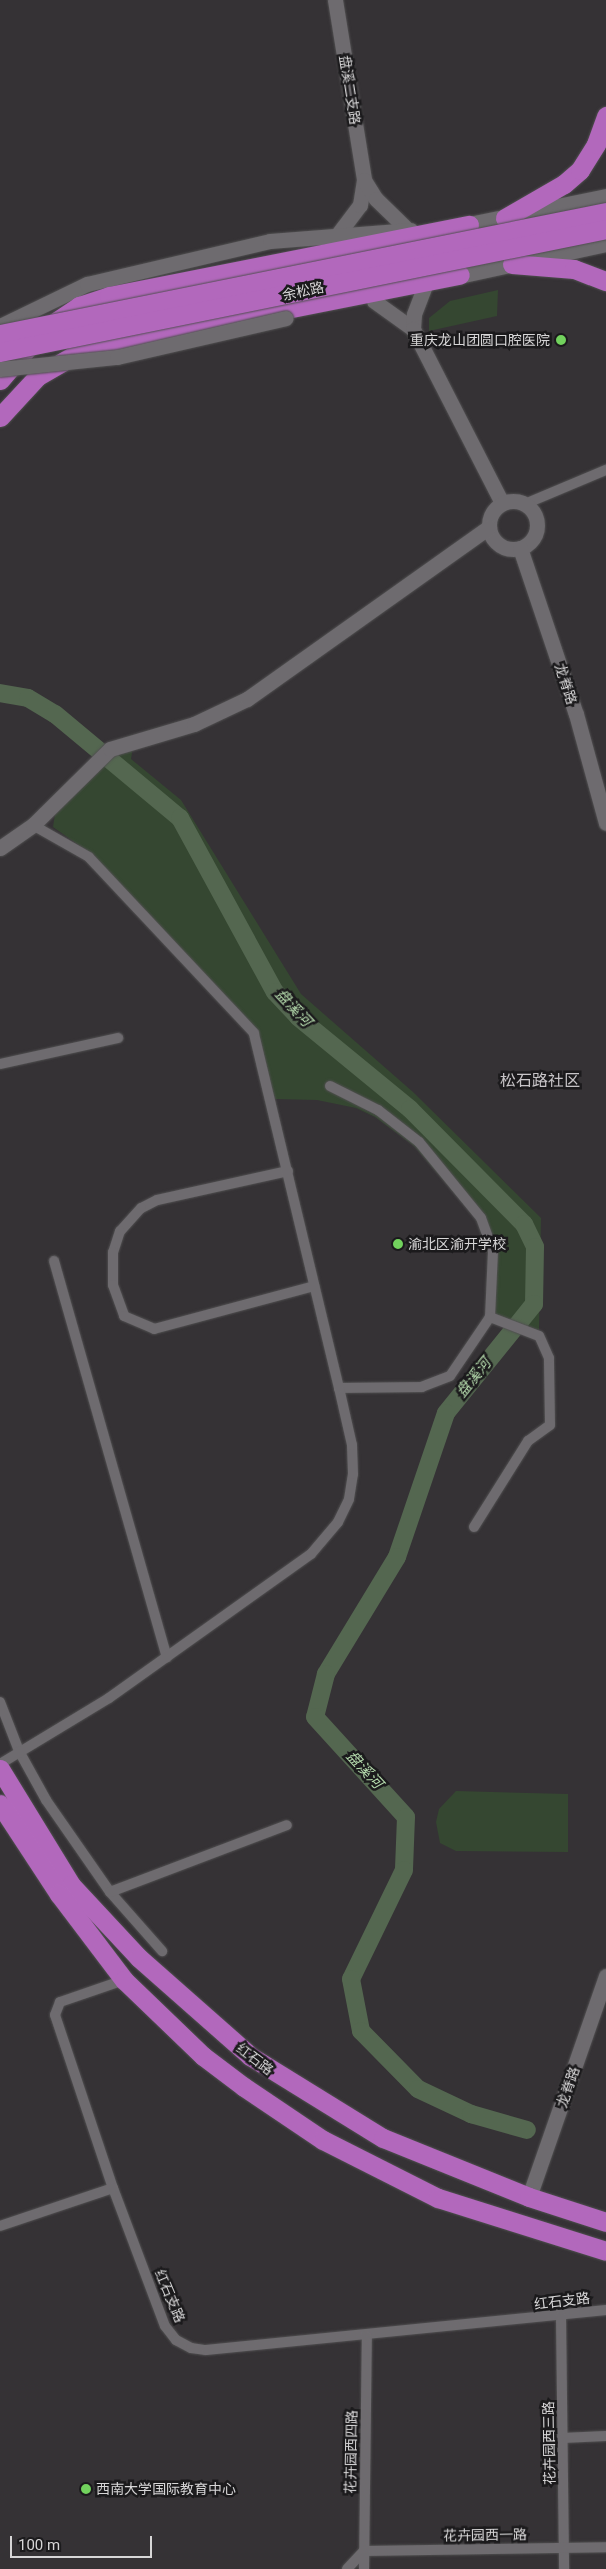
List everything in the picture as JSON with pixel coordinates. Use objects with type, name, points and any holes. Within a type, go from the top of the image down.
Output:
[{"type":"highway","points":[[505,218],[564,184],[580,170],[596,144],[606,116]]},
{"type":"highway","name":"余松路","points":[[0,334],[606,212]]},
{"type":"highway","points":[[0,380],[42,331],[78,306],[109,296],[469,225]]},
{"type":"highway","name":"余松路","points":[[0,352],[606,229]]},
{"type":"highway","points":[[512,264],[574,269],[606,281]]},
{"type":"highway","points":[[3,413],[38,376],[85,349],[460,275]]},
{"type":"highway","name":"红石路","points":[[0,1770],[71,1885],[138,1958],[250,2056],[383,2138],[529,2197],[606,2222]]},
{"type":"highway","name":"红石路","points":[[0,1804],[59,1894],[124,1980],[203,2056],[323,2140],[438,2198],[606,2251]]},
{"type":"street","name":"盘溪二支路","points":[[335,0],[364,180]]},
{"type":"street","points":[[364,180],[376,199],[408,230]]},
{"type":"street","points":[[338,234],[360,205],[364,180]]},
{"type":"street","points":[[0,326],[87,284],[270,240],[469,225],[606,196]]},
{"type":"street","points":[[0,369],[117,357],[286,318],[374,301],[460,275],[606,244]]},
{"type":"street","points":[[413,329],[416,307],[425,286]]},
{"type":"street","points":[[374,301],[413,329],[502,503]]},
{"type":"street","points":[[525,504],[535,516],[536,532],[520,548],[499,545],[489,527],[492,513],[502,503],[525,504],[606,470]]},
{"type":"street","points":[[0,848],[34,825],[78,784],[110,749],[194,724],[247,699],[489,527]]},
{"type":"street","name":"龙脊路","points":[[520,548],[576,714],[606,823]]},
{"type":"street","points":[[0,1764],[109,1698],[311,1554],[338,1522],[349,1499],[353,1474],[352,1446],[259,1044],[246,1022],[89,857],[34,825]]},
{"type":"street","points":[[0,1064],[118,1038]]},
{"type":"street","points":[[330,1086],[378,1110],[412,1136],[481,1218],[493,1250],[490,1317],[461,1364],[436,1383],[339,1388]]},
{"type":"street","points":[[288,1171],[157,1200],[141,1208],[120,1231],[113,1252],[113,1285],[124,1316],[154,1329],[314,1286]]},
{"type":"street","points":[[54,1261],[167,1658]]},
{"type":"street","points":[[474,1527],[528,1441],[550,1425],[549,1358],[539,1336],[527,1329],[490,1317]]},
{"type":"street","points":[[0,1702],[19,1751],[46,1800],[110,1892],[162,1951]]},
{"type":"street","points":[[110,1892],[287,1825]]},
{"type":"street","name":"龙脊路","points":[[529,2197],[606,1976]]},
{"type":"street","name":"红石支路","points":[[124,1980],[60,2002],[54,2010],[113,2188],[165,2326],[176,2340],[191,2348],[206,2350],[367,2336],[606,2310]]},
{"type":"street","points":[[0,2226],[113,2188]]},
{"type":"street","name":"花卉园西三路","points":[[561,2316],[564,2569]]},
{"type":"street","name":"花卉园西四路","points":[[364,2569],[367,2336]]},
{"type":"street","points":[[562,2438],[606,2436]]},
{"type":"street","name":"花卉园西一路","points":[[364,2551],[606,2547]]},
{"type":"street","points":[[348,2569],[364,2551]]},
{"type":"green space","points":[[498,290],[497,316],[429,331],[429,318],[450,301]]},
{"type":"green space","points":[[133,747],[131,759],[181,800],[301,994],[413,1092],[541,1218],[539,1330],[486,1314],[488,1252],[477,1220],[414,1146],[375,1117],[356,1108],[317,1100],[275,1099],[255,1031],[90,853],[53,827],[55,814],[115,755]]},
{"type":"green space","points":[[456,1791],[568,1794],[568,1852],[456,1851],[440,1843],[436,1822],[439,1809]]},
{"type":"waterway","name":"盘溪河","points":[[0,693],[28,698],[55,714],[180,818],[275,992],[298,1017],[410,1109],[524,1224],[535,1247],[534,1304],[446,1413],[397,1557],[326,1674],[315,1717],[406,1817],[404,1870],[351,1979],[361,2031],[418,2089],[471,2114],[527,2130]]},
{"type":"place","name":"重庆龙山团圆口腔医院","points":[[561,340]]},
{"type":"place","name":"渝北区渝开学校","points":[[398,1244]]},
{"type":"place","name":"西南大学国际教育中心","points":[[86,2489]]},
{"type":"district","name":"松石路社区","points":[[540,1081]]}]
